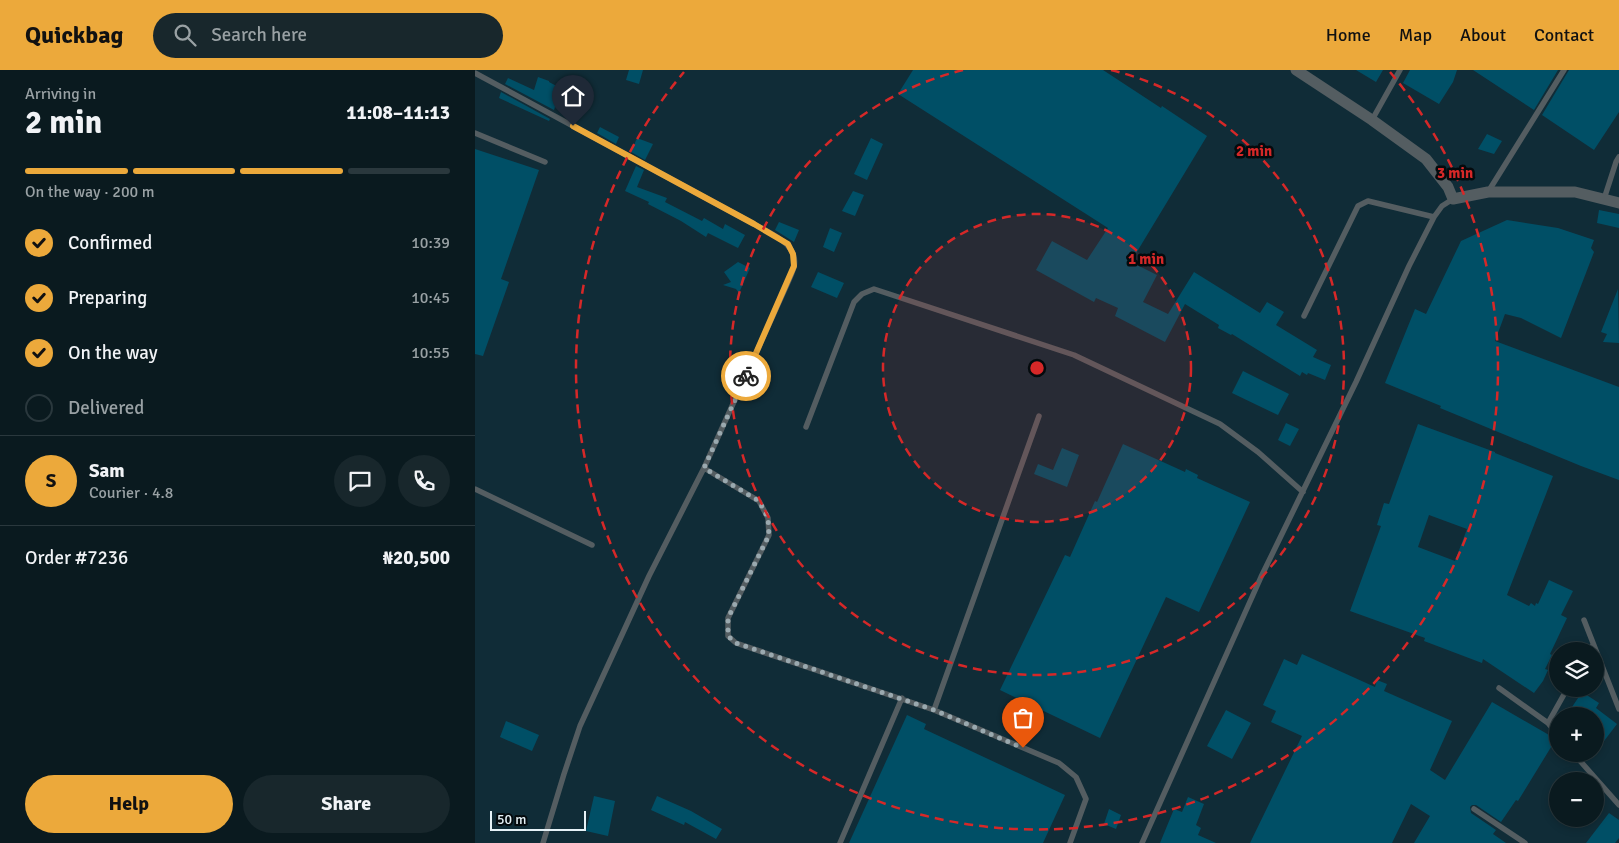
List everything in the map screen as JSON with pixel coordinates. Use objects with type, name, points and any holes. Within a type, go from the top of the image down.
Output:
[{"type":"street","points":[[1296,70],[1427,159],[1447,187],[1453,199],[1488,192],[1575,192],[1619,203]]},
{"type":"lane","points":[[1372,120],[1401,70]]},
{"type":"lane","points":[[1488,192],[1564,70]]},
{"type":"lane","points":[[475,73],[754,224],[788,244],[793,254],[794,266],[704,468],[649,576],[580,726],[563,774],[543,843]]},
{"type":"lane","points":[[475,133],[545,162]]},
{"type":"lane","points":[[1604,199],[1619,157]]},
{"type":"lane","points":[[1142,843],[1261,577],[1356,382],[1409,266],[1442,206],[1453,199]]},
{"type":"lane","points":[[1304,316],[1358,206],[1368,201],[1435,217]]},
{"type":"lane","points":[[806,427],[854,302],[862,294],[874,289],[1074,355],[1220,424],[1258,452],[1303,492]]},
{"type":"lane","points":[[934,710],[1039,416]]},
{"type":"lane","points":[[704,468],[759,501],[768,518],[769,535],[728,618],[728,636],[736,643],[934,710],[1059,763],[1076,777],[1086,799],[1070,843]]},
{"type":"lane","points":[[475,489],[591,545]]},
{"type":"lane","points":[[1584,620],[1592,642]]},
{"type":"lane","points":[[1604,672],[1619,709]]},
{"type":"lane","points":[[1499,688],[1548,723],[1563,697]]},
{"type":"lane","points":[[840,843],[902,698]]},
{"type":"lane","points":[[1582,762],[1619,805]]},
{"type":"lane","points":[[1475,808],[1525,843]]},
{"type":"shaded area","points":[[475,70],[1619,70],[1619,843],[475,843]]},
{"type":"building","points":[[629,70],[643,70],[639,84],[626,80]]},
{"type":"building","points":[[913,70],[1103,70],[1207,136],[1132,260],[1136,262],[1135,264],[1157,275],[1143,302],[1168,314],[1194,272],[1260,313],[1267,302],[1284,312],[1276,325],[1317,350],[1313,357],[1331,365],[1325,380],[1302,372],[1300,376],[1232,334],[1218,328],[1219,325],[1185,304],[1165,342],[1115,316],[1118,308],[1096,298],[1094,302],[1036,270],[1052,241],[1087,260],[1108,228],[898,94]]},
{"type":"building","points":[[1356,70],[1383,70],[1376,82]]},
{"type":"building","points":[[1410,70],[1457,70],[1453,82],[1439,104],[1403,83]]},
{"type":"building","points":[[1473,70],[1558,70],[1534,110]]},
{"type":"building","points":[[1569,70],[1619,70],[1619,112],[1594,150],[1542,115]]},
{"type":"building","points":[[538,77],[566,91],[554,110],[505,84],[508,78],[534,90]]},
{"type":"building","points":[[501,92],[550,119],[549,121],[499,98]]},
{"type":"building","points":[[600,127],[619,137],[616,144],[597,133]]},
{"type":"building","points":[[1487,134],[1502,141],[1494,154],[1478,149]]},
{"type":"building","points":[[637,138],[653,144],[645,160],[631,152]]},
{"type":"building","points":[[871,138],[883,144],[867,180],[854,174]]},
{"type":"building","points":[[475,149],[539,170],[501,279],[509,282],[483,356],[475,354]]},
{"type":"building","points":[[636,166],[644,170],[637,187],[667,198],[665,202],[702,221],[704,218],[723,229],[725,224],[745,235],[738,248],[708,233],[706,237],[681,221],[648,204],[649,202],[625,191]]},
{"type":"building","points":[[853,191],[864,195],[855,216],[842,211]]},
{"type":"building","points":[[1599,210],[1619,214],[1619,228],[1597,223]]},
{"type":"building","points":[[1507,220],[1558,228],[1594,240],[1591,248],[1594,252],[1561,338],[1521,318],[1505,314],[1495,341],[1619,387],[1619,480],[1440,408],[1441,406],[1385,383],[1415,309],[1426,314],[1461,241]]},
{"type":"building","points":[[779,222],[799,230],[794,242],[775,230]]},
{"type":"building","points":[[830,228],[842,233],[834,252],[823,247]]},
{"type":"building","points":[[738,262],[750,268],[739,293],[736,289],[723,285],[731,282],[724,272]]},
{"type":"building","points":[[818,272],[844,283],[837,298],[811,287]]},
{"type":"building","points":[[1618,289],[1619,343],[1603,342],[1607,334],[1601,332]]},
{"type":"building","points":[[1243,371],[1289,394],[1278,415],[1232,393]]},
{"type":"building","points":[[1286,423],[1299,429],[1290,446],[1278,440]]},
{"type":"building","points":[[1418,424],[1495,452],[1553,476],[1507,595],[1529,606],[1531,603],[1535,606],[1536,603],[1538,604],[1549,580],[1573,591],[1561,615],[1567,618],[1556,642],[1549,642],[1549,661],[1545,669],[1548,670],[1534,693],[1483,659],[1482,663],[1424,641],[1425,638],[1350,611],[1381,526],[1377,525],[1384,503],[1389,504]],"holes":[[[1429,515],[1467,529],[1455,561],[1418,547]]]},
{"type":"building","points":[[1123,444],[1185,472],[1186,469],[1198,475],[1197,478],[1250,502],[1199,612],[1166,597],[1100,738],[1000,690],[1065,555],[1070,557]]},
{"type":"building","points":[[1062,448],[1079,455],[1067,487],[1034,474],[1038,464],[1053,470]]},
{"type":"building","points":[[1302,654],[1375,687],[1377,680],[1387,684],[1384,691],[1452,721],[1430,770],[1445,780],[1492,702],[1549,735],[1549,750],[1518,801],[1516,800],[1501,822],[1476,805],[1470,807],[1471,813],[1496,830],[1493,834],[1506,843],[1414,843],[1430,816],[1411,804],[1392,843],[1250,843],[1302,736],[1271,722],[1276,711],[1263,705],[1284,659],[1297,665]]},
{"type":"building","points":[[1579,697],[1590,697],[1599,703],[1597,707],[1572,707]]},
{"type":"building","points":[[1226,710],[1251,723],[1232,759],[1207,746]]},
{"type":"building","points":[[1604,714],[1617,724],[1604,741]]},
{"type":"building","points":[[907,715],[926,724],[924,729],[1065,795],[1043,843],[849,843]]},
{"type":"building","points":[[506,721],[539,735],[532,751],[500,737]]},
{"type":"building","points":[[594,796],[615,801],[608,836],[586,831]]},
{"type":"building","points":[[657,796],[691,811],[722,829],[716,839],[685,822],[684,825],[651,810]]},
{"type":"building","points":[[1188,797],[1204,804],[1196,825],[1201,828],[1198,835],[1216,843],[1160,843],[1174,809],[1182,812]]},
{"type":"building","points":[[1109,809],[1121,815],[1116,829],[1104,824]]},
{"type":"building","points":[[1609,813],[1619,820],[1619,838],[1615,843],[1586,843],[1598,827],[1604,827],[1604,820]]},
{"type":"way so far","points":[[746,376],[704,468],[759,501],[768,518],[769,535],[728,618],[728,636],[736,643],[934,710],[1023,748]]},
{"type":"route","points":[[573,126],[788,244],[793,254],[794,266],[746,376]]}]
